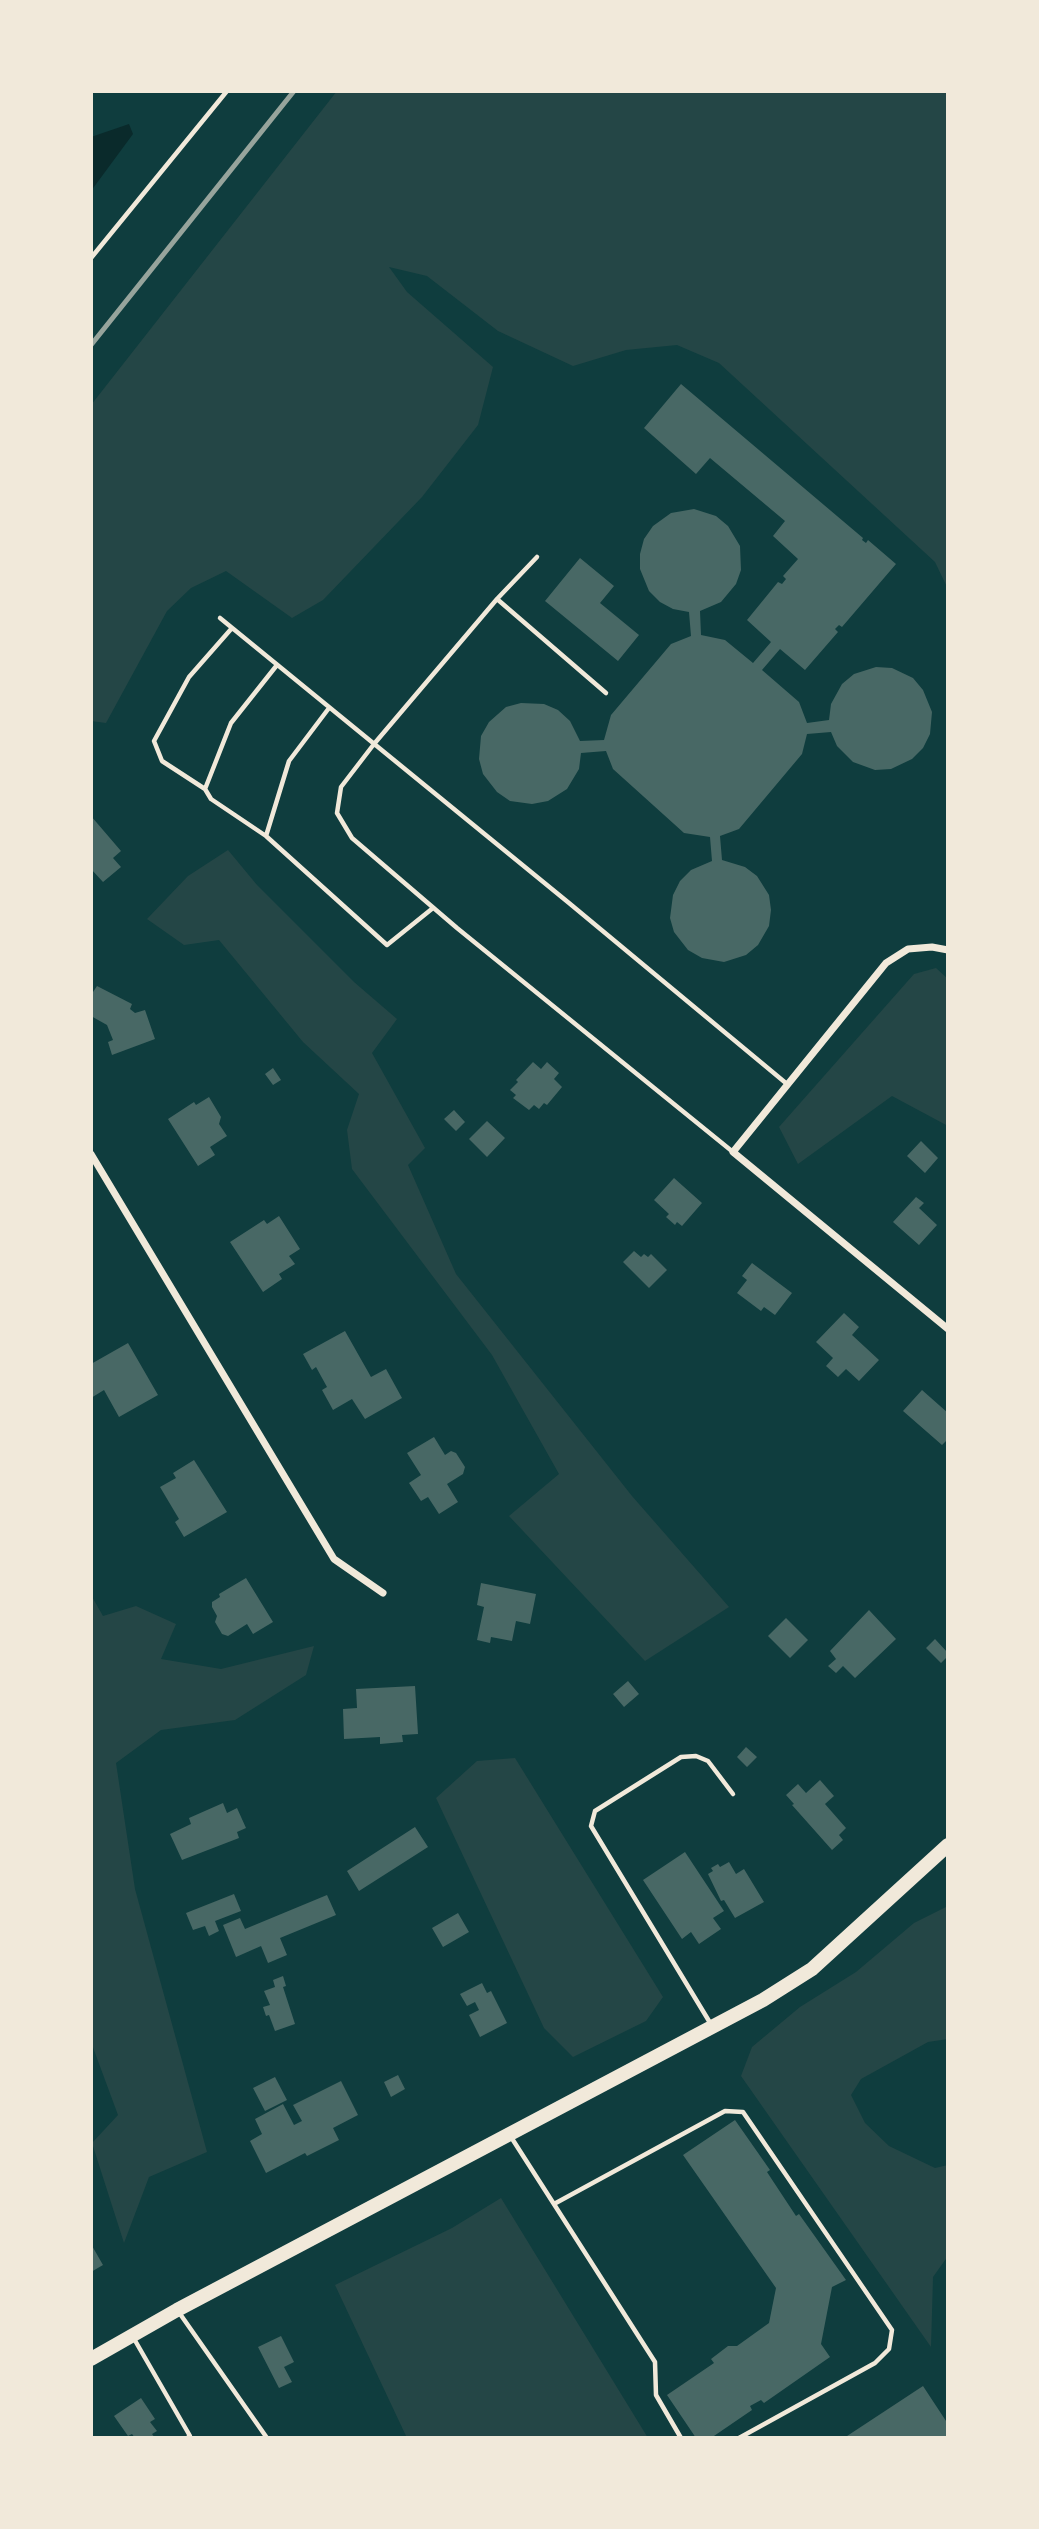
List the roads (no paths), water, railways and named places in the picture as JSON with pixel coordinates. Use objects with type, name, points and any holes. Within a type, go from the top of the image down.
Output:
[{"type":"main road","points":[[91,2359],[177,2310],[763,2000],[812,1969],[948,1845]]},
{"type":"street","points":[[948,950],[932,947],[908,949],[886,962],[733,1152],[948,1329]]},
{"type":"street","points":[[91,1154],[334,1559],[383,1593]]},
{"type":"lane","points":[[91,258],[228,91]]},
{"type":"lane","points":[[537,557],[374,744],[341,787],[337,813],[352,838],[433,908],[733,1152]]},
{"type":"lane","points":[[498,600],[606,693]]},
{"type":"lane","points":[[220,618],[788,1085]]},
{"type":"lane","points":[[232,628],[189,677],[154,741],[162,761],[205,789],[211,799],[266,836],[387,945],[433,908]]},
{"type":"lane","points":[[205,789],[231,723],[277,665]]},
{"type":"lane","points":[[266,836],[289,761],[330,708]]},
{"type":"lane","points":[[712,2026],[591,1826],[595,1811],[681,1757],[696,1756],[708,1761],[733,1794]]},
{"type":"lane","points":[[554,2204],[724,2111],[743,2112],[892,2330],[890,2349],[875,2363],[739,2438]]},
{"type":"lane","points":[[509,2133],[655,2362],[656,2395],[681,2438]]},
{"type":"lane","points":[[177,2310],[267,2438]]},
{"type":"lane","points":[[133,2336],[190,2436],[187,2438]]},
{"type":"railway","points":[[91,345],[294,91]]}]
